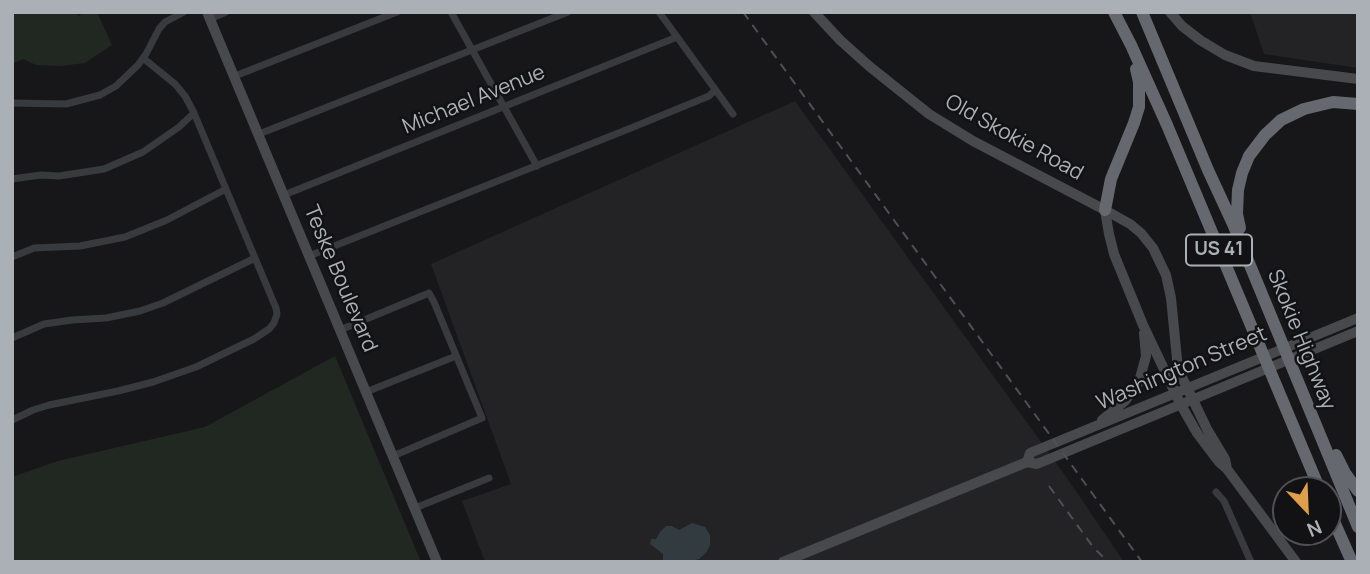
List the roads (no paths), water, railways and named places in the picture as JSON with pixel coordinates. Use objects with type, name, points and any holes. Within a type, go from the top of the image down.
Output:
[{"type":"highway","points":[[1105,210],[1114,171],[1139,107],[1136,70],[1108,12]]},
{"type":"highway","name":"Skokie Highway","points":[[1114,12],[1167,125],[1314,476]]},
{"type":"highway","name":"Skokie Highway","points":[[1142,12],[1358,527]]},
{"type":"highway","points":[[1250,265],[1237,214],[1238,190],[1242,173],[1255,146],[1281,120],[1304,109],[1334,102],[1358,104]]},
{"type":"highway","points":[[1292,366],[1345,473],[1358,491]]},
{"type":"highway","points":[[1342,540],[1352,562]]},
{"type":"main road","name":"Old Skokie Road","points":[[814,12],[869,66],[951,128],[1105,210],[1141,233],[1153,248],[1166,275],[1178,369],[1225,459],[1227,469]]},
{"type":"main road","points":[[1170,12],[1200,40],[1225,55],[1254,66],[1358,79]]},
{"type":"main road","name":"Teske Boulevard","points":[[208,15],[437,562]]},
{"type":"main road","points":[[1105,210],[1114,254],[1143,325],[1181,405],[1197,433],[1296,562]]},
{"type":"main road","name":"Washington Street","points":[[1027,462],[1030,453],[1358,318]]},
{"type":"main road","points":[[1095,426],[1125,401],[1139,382],[1146,356],[1143,325]]},
{"type":"main road","name":"Washington Street","points":[[783,562],[1027,462],[1037,464],[1092,442],[1358,331]]},
{"type":"street","points":[[12,103],[66,104],[100,95],[127,76],[143,58],[165,22],[184,12]]},
{"type":"street","points":[[208,15],[226,12]]},
{"type":"street","points":[[235,76],[397,12]]},
{"type":"street","points":[[451,12],[537,166]]},
{"type":"street","points":[[259,134],[568,12]]},
{"type":"street","points":[[659,12],[733,114]]},
{"type":"street","name":"Michael Avenue","points":[[284,195],[677,37]]},
{"type":"street","points":[[12,421],[49,405],[153,382],[196,367],[254,339],[274,323],[276,308],[194,113],[175,84],[143,58]]},
{"type":"street","points":[[309,256],[709,96],[715,90]]},
{"type":"street","points":[[12,179],[59,176],[103,169],[143,152],[194,113]]},
{"type":"street","points":[[12,257],[34,248],[80,246],[125,237],[167,220],[226,189]]},
{"type":"street","points":[[12,338],[44,324],[106,318],[140,311],[163,303],[255,258]]},
{"type":"street","points":[[340,330],[429,293],[456,356],[482,418],[393,456]]},
{"type":"street","points":[[366,393],[456,356]]},
{"type":"street","points":[[415,508],[489,478]]},
{"type":"street","points":[[1216,492],[1224,501],[1251,562]]},
{"type":"railway","points":[[743,12],[1142,562]]},
{"type":"railway","points":[[1049,486],[1093,547],[1108,562]]}]
